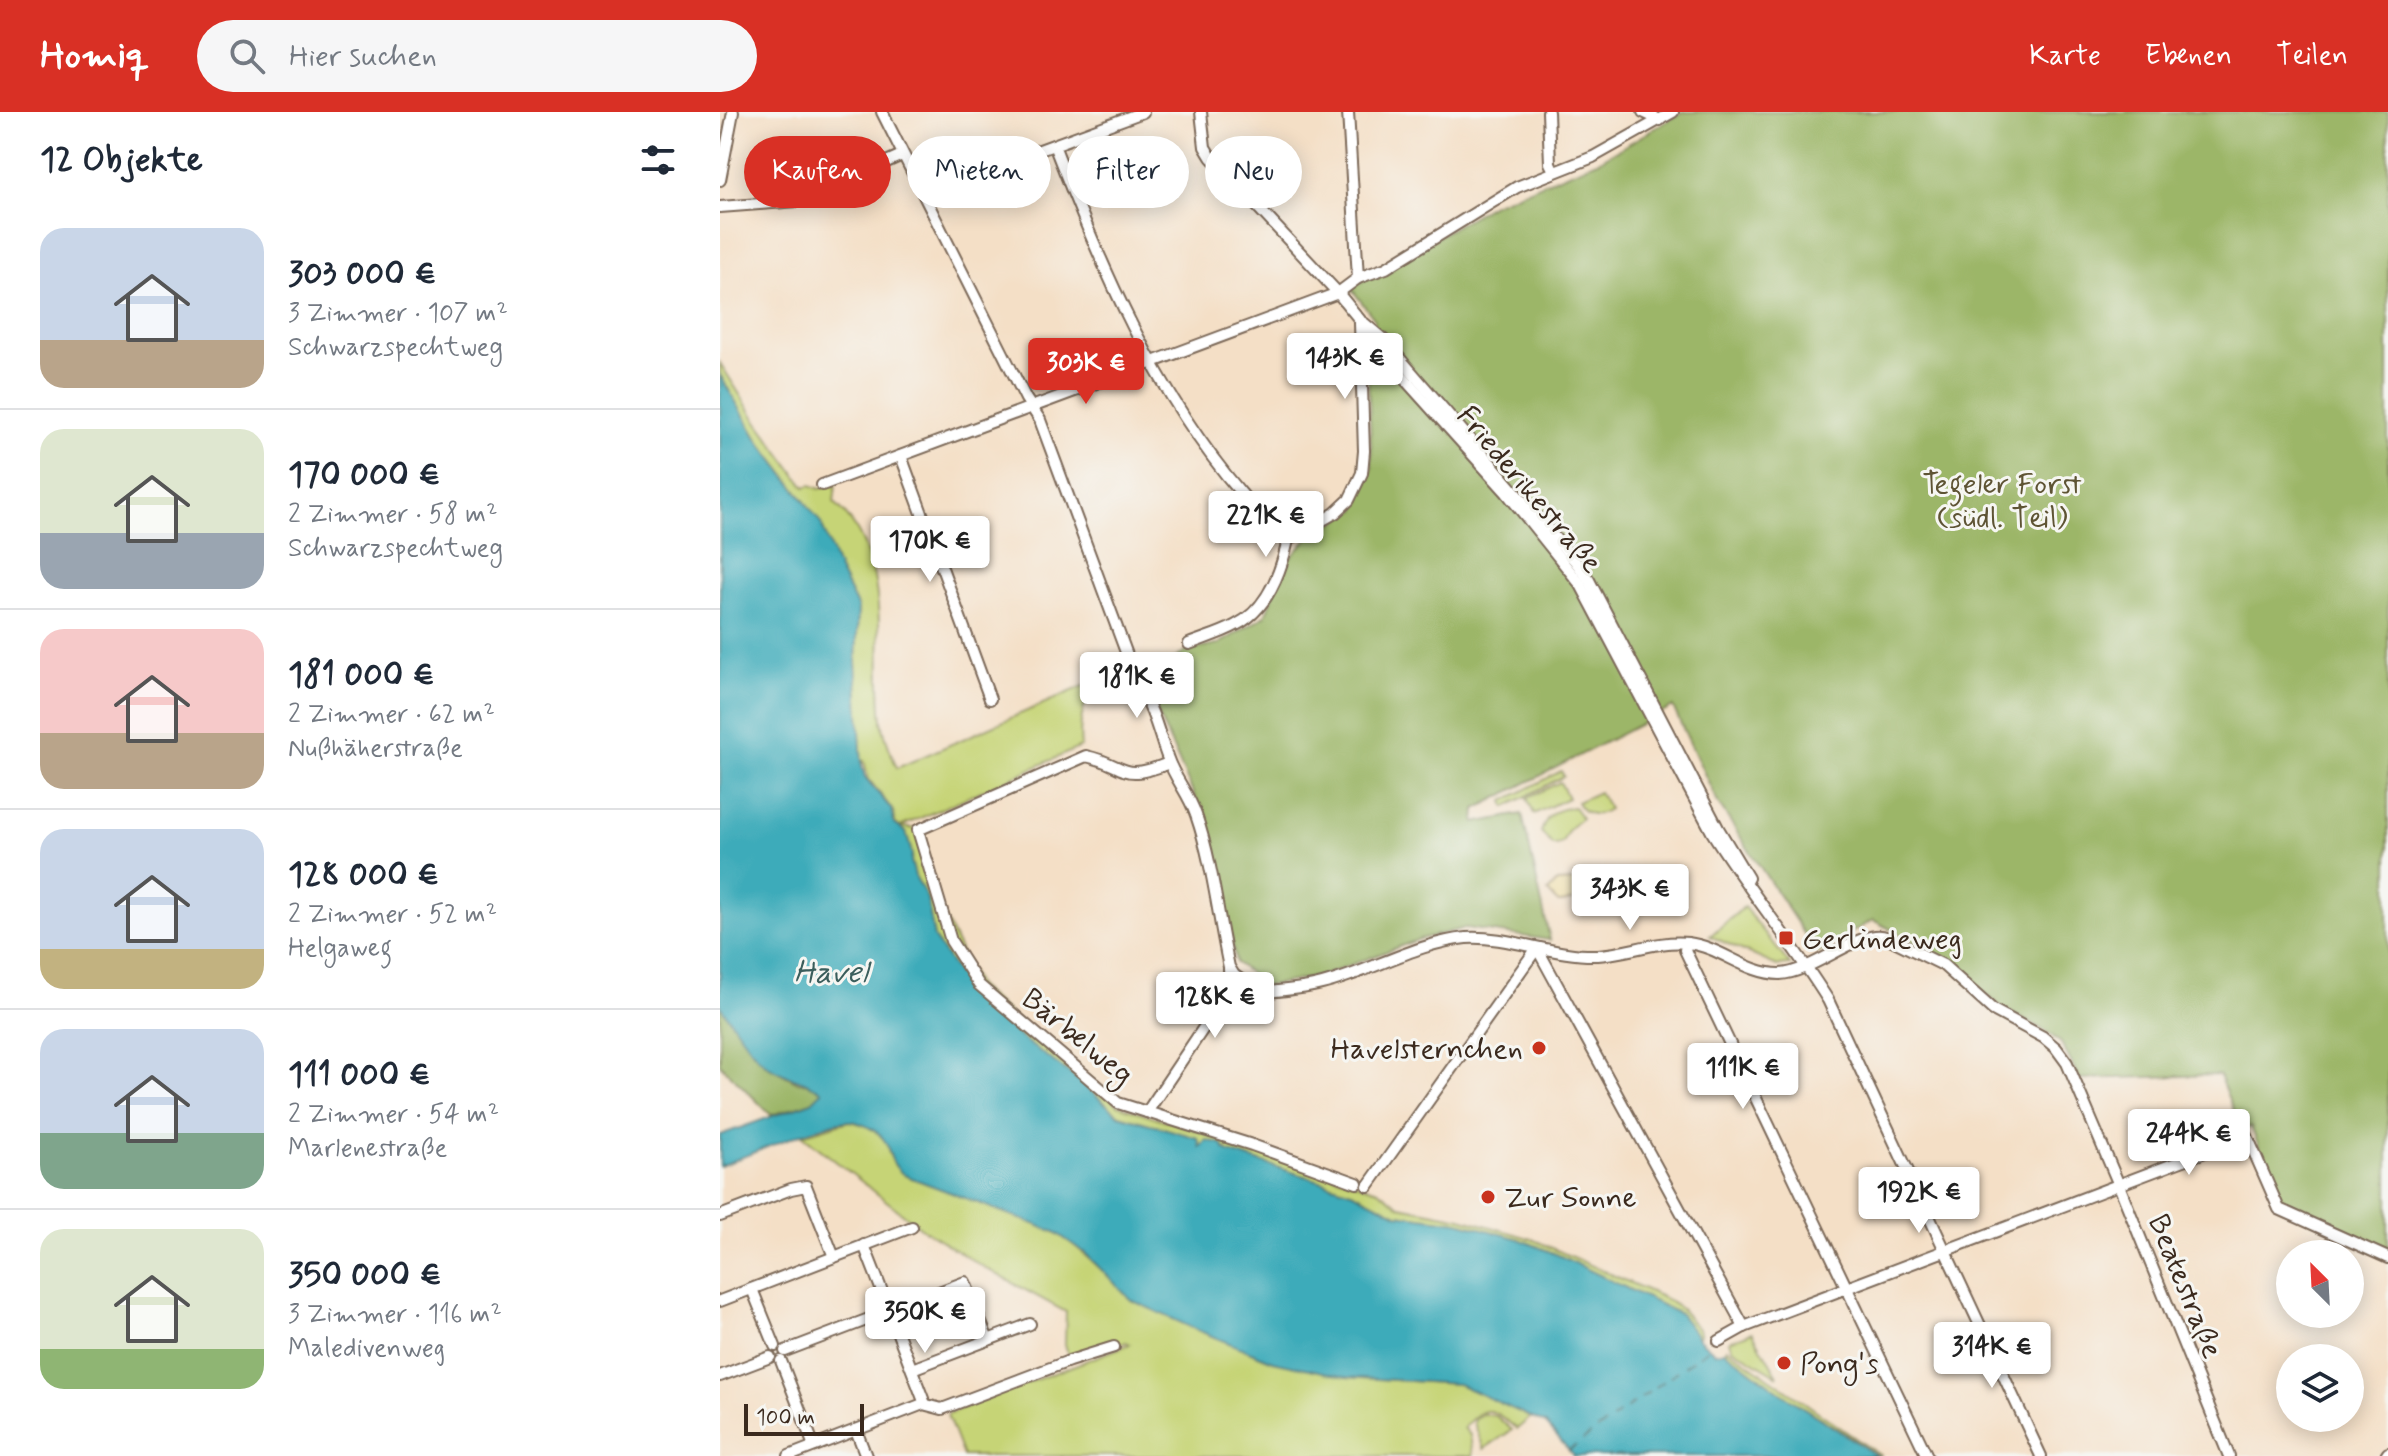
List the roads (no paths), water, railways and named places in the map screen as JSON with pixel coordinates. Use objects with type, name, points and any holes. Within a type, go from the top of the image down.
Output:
[{"type":"street","points":[[720,180],[733,112]]},
{"type":"street","points":[[882,112],[907,164]]},
{"type":"street","points":[[1051,146],[1143,112]]},
{"type":"street","name":"Friederikestraße","points":[[1201,112],[1205,147],[1211,157],[1360,320],[1383,339],[1589,580],[1718,828],[1758,897],[1828,1000],[2041,1456]]},
{"type":"street","points":[[1348,112],[1358,278]]},
{"type":"street","points":[[1548,112],[1550,163],[1554,171]]},
{"type":"street","points":[[1643,112],[1660,120]]},
{"type":"street","points":[[822,485],[1338,293],[1358,278],[1386,268],[1493,201],[1554,171],[1593,157],[1673,112]]},
{"type":"street","points":[[1054,145],[1103,267],[1151,363],[1210,457],[1257,512],[1288,540]]},
{"type":"street","points":[[720,207],[799,201],[902,155]]},
{"type":"street","points":[[931,208],[1040,420],[1140,690],[1157,725],[1169,763],[1185,789],[1204,840],[1230,984],[1147,1112]]},
{"type":"street","points":[[1189,644],[1236,626],[1258,608],[1282,566],[1288,540],[1335,513],[1349,500],[1362,473],[1364,448],[1360,320]]},
{"type":"street","points":[[901,456],[990,699]]},
{"type":"street","name":"Bärbelweg","points":[[1169,763],[1135,773],[1121,771],[1084,756],[918,830],[951,941],[979,985],[1118,1103],[1256,1146],[1362,1184],[1537,948]]},
{"type":"street","name":"Beatestraße","points":[[1807,966],[1817,964],[1867,936],[1878,934],[1943,965],[1993,1010],[2043,1037],[2056,1048],[2074,1079],[2229,1456]]},
{"type":"street","points":[[1225,996],[1255,990],[1320,985],[1446,941],[1477,938],[1598,955],[1656,944],[1687,943],[1713,950],[1764,972],[1780,974],[1807,966]]},
{"type":"street","points":[[1687,943],[1685,950],[1927,1456]]},
{"type":"street","points":[[1537,948],[1744,1327]]},
{"type":"street","points":[[1229,967],[1234,975],[1255,990]]},
{"type":"street","points":[[1719,1341],[1744,1327],[2247,1136],[2279,1209],[2388,1258]]},
{"type":"street","points":[[720,1216],[806,1186],[834,1257]]},
{"type":"street","points":[[720,1301],[912,1227]]},
{"type":"street","points":[[864,1245],[925,1404]]},
{"type":"street","points":[[720,1376],[965,1282],[988,1340]]},
{"type":"street","points":[[752,1289],[814,1446]]},
{"type":"street","points":[[912,1369],[1030,1324]]},
{"type":"street","points":[[789,1456],[925,1404],[942,1409],[1114,1347]]},
{"type":"street","points":[[856,1430],[866,1456]]},
{"type":"water","name":"Havel","points":[[720,375],[757,438],[821,523],[858,608],[856,662],[862,766],[865,777],[892,810],[894,824],[906,832],[915,876],[927,898],[934,938],[960,977],[1021,1038],[1119,1115],[1198,1138],[1200,1147],[1206,1140],[1223,1144],[1229,1152],[1354,1192],[1397,1214],[1458,1222],[1519,1239],[1680,1314],[1699,1339],[1715,1353],[1725,1351],[1784,1395],[1877,1456],[1574,1456],[1546,1424],[1458,1384],[1346,1377],[1273,1361],[1131,1300],[1085,1253],[1055,1232],[904,1175],[894,1164],[879,1134],[854,1122],[824,1126],[720,1166],[720,1135],[812,1102],[822,1092],[767,1065],[720,1006]]},
{"type":"place","name":"Gerlindeweg","points":[[1786,938]]},
{"type":"place","name":"Havelsternchen","points":[[1539,1048]]},
{"type":"place","name":"Zur Sonne","points":[[1488,1197]]},
{"type":"place","name":"Pong's","points":[[1784,1363]]},
{"type":"park label","name":"Tegeler Forst (südl. Teil)","points":[[2002,500]]}]
